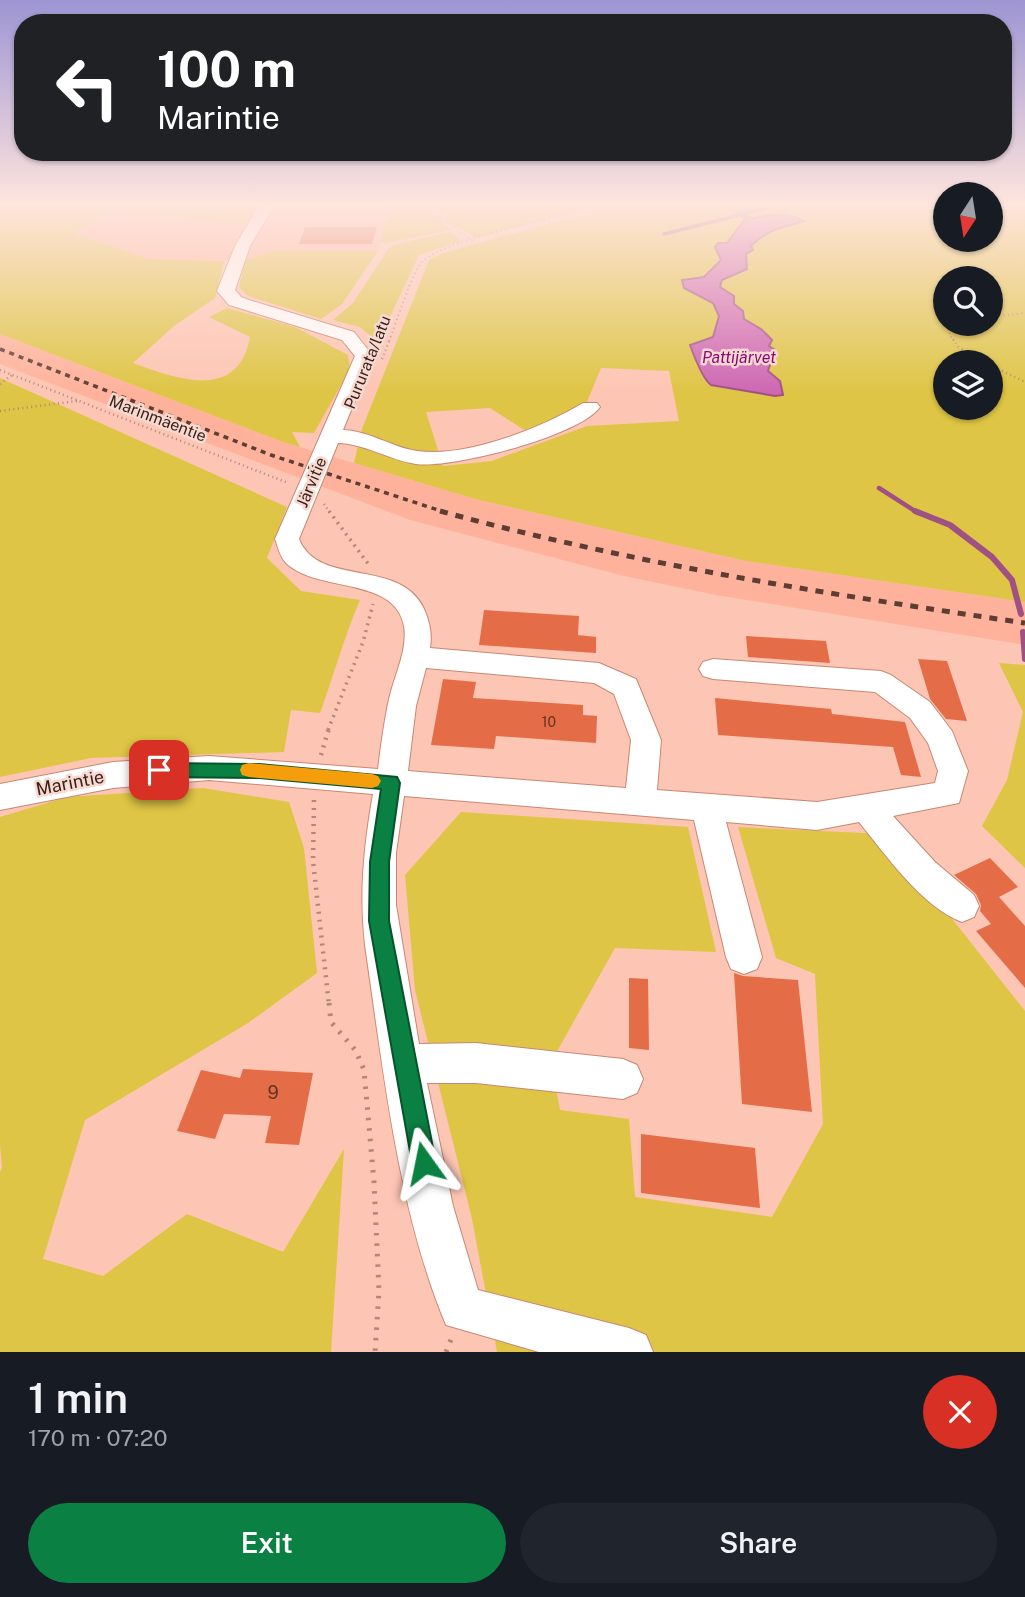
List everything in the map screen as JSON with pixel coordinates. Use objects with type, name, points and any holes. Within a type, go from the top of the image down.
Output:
[{"type":"street","name":"Järvitie","points":[[234,267],[226,291],[235,301],[339,332],[360,348],[363,362],[287,539],[292,558],[321,572],[373,583],[402,598],[413,610],[417,626],[417,657],[404,696],[379,862],[384,1067],[444,1261],[462,1309],[629,1352]]},
{"type":"street","points":[[331,436],[361,438],[399,454],[441,458],[468,453],[534,433],[574,419],[590,407]]},
{"type":"street","points":[[417,657],[599,673],[626,687],[646,740],[640,804]]},
{"type":"street","name":"Marintie","points":[[0,797],[68,782],[159,770],[259,771],[640,804],[817,816],[948,794],[953,771],[941,739],[920,710],[881,682],[713,668]]},
{"type":"street","points":[[707,808],[744,957]]},
{"type":"street","points":[[866,808],[923,873],[962,906]]},
{"type":"street","points":[[384,1067],[476,1063],[623,1079]]},
{"type":"path","name":"Pururata/latu","points":[[381,362],[420,267]]},
{"type":"path","points":[[1003,316],[1025,313]]},
{"type":"path","points":[[950,336],[964,350]]},
{"type":"path","name":"Marinmäentie","points":[[0,370],[306,490]]},
{"type":"path","points":[[1003,371],[1025,382]]},
{"type":"path","points":[[0,384],[12,375]]},
{"type":"path","points":[[0,411],[79,401]]},
{"type":"path","points":[[375,1352],[378,1277],[374,1182],[384,1067]]},
{"type":"shaded area","points":[[0,267],[223,267],[215,298],[174,326],[133,363],[186,379],[219,378],[233,371],[243,357],[250,337],[209,317],[227,308],[295,327],[348,355],[350,369],[314,433],[292,432],[300,447],[0,334]]},
{"type":"shaded area","points":[[244,267],[367,267],[342,304],[321,319],[248,296],[239,287]]},
{"type":"shaded area","points":[[377,267],[413,267],[378,342],[360,327],[333,320],[353,303]]},
{"type":"shaded area","points":[[426,267],[714,267],[704,277],[682,281],[684,288],[713,303],[719,316],[713,337],[690,346],[702,373],[712,385],[775,396],[782,395],[780,382],[768,371],[775,350],[769,345],[772,340],[761,329],[744,319],[743,311],[734,304],[734,296],[720,287],[722,281],[746,267],[933,267],[933,336],[1003,336],[1003,267],[1025,267],[1025,602],[746,561],[475,499],[354,463],[362,429]],"holes":[[[601,368],[669,371],[679,421],[587,426],[492,461],[443,466],[426,412],[490,408],[526,431],[584,409]]]},
{"type":"shaded area","points":[[0,334],[283,442],[475,499],[746,561],[1025,602],[1025,645],[716,595],[624,576],[410,520],[0,364]]},
{"type":"shaded area","points":[[0,378],[287,507],[267,558],[301,591],[360,600],[320,713],[291,710],[284,752],[91,758],[0,777]]},
{"type":"shaded area","points":[[999,663],[1025,665],[1025,868],[982,826],[1007,780],[1023,712]]},
{"type":"shaded area","points":[[203,788],[289,802],[304,848],[317,973],[248,1023],[85,1120],[43,1259],[103,1276],[187,1214],[283,1252],[344,1149],[331,1352],[0,1352],[0,817],[67,797]]},
{"type":"shaded area","points":[[461,812],[688,827],[716,952],[615,948],[551,1062],[560,1110],[629,1119],[635,1197],[772,1217],[823,1124],[815,974],[776,958],[738,827],[885,834],[1025,1011],[1025,1352],[497,1352],[472,1219],[415,990],[405,875]]},
{"type":"water","name":"Pattijärvet","points":[[714,267],[747,267],[722,280],[720,287],[734,296],[734,304],[743,311],[744,319],[761,329],[772,340],[769,346],[775,350],[768,371],[780,381],[783,395],[711,385],[708,382],[690,345],[713,337],[719,316],[713,303],[684,288],[682,280],[704,277]]},
{"type":"building","points":[[484,610],[579,616],[578,635],[596,637],[596,653],[479,645]]},
{"type":"building","points":[[746,636],[826,641],[830,663],[748,657]]},
{"type":"building","points":[[918,659],[947,661],[967,721],[946,719],[930,699]]},
{"type":"building","points":[[443,679],[476,682],[473,698],[583,705],[583,715],[597,716],[596,743],[496,736],[494,749],[431,745]]},
{"type":"building","points":[[715,698],[831,709],[832,714],[905,722],[921,777],[901,775],[893,747],[718,735]]},
{"type":"building","points":[[990,858],[1018,887],[999,897],[1025,926],[1025,988],[976,931],[991,924],[980,911],[981,905],[976,894],[954,875]]},
{"type":"building","points":[[734,973],[798,980],[812,1112],[742,1104]]},
{"type":"building","points":[[629,978],[648,979],[649,1050],[629,1048]]},
{"type":"building","points":[[243,1069],[313,1073],[299,1145],[265,1143],[271,1116],[224,1114],[215,1139],[177,1131],[201,1070],[240,1078]]},
{"type":"building","points":[[641,1134],[755,1148],[760,1208],[641,1193]]},
{"type":"waterway","points":[[879,488],[918,513]]},
{"type":"waterway","points":[[915,511],[950,525],[992,557],[1012,580],[1021,614]]},
{"type":"waterway","points":[[1023,632],[1025,659]]},
{"type":"railway","points":[[0,349],[271,455],[445,512]]},
{"type":"railway","points":[[440,511],[445,512]]},
{"type":"railway","points":[[445,512],[585,547],[731,576],[1025,623]]},
{"type":"slow traffic","points":[[249,770],[372,781]]},
{"type":"route","points":[[159,770],[209,768],[391,783],[379,862],[379,921],[424,1163]]}]
